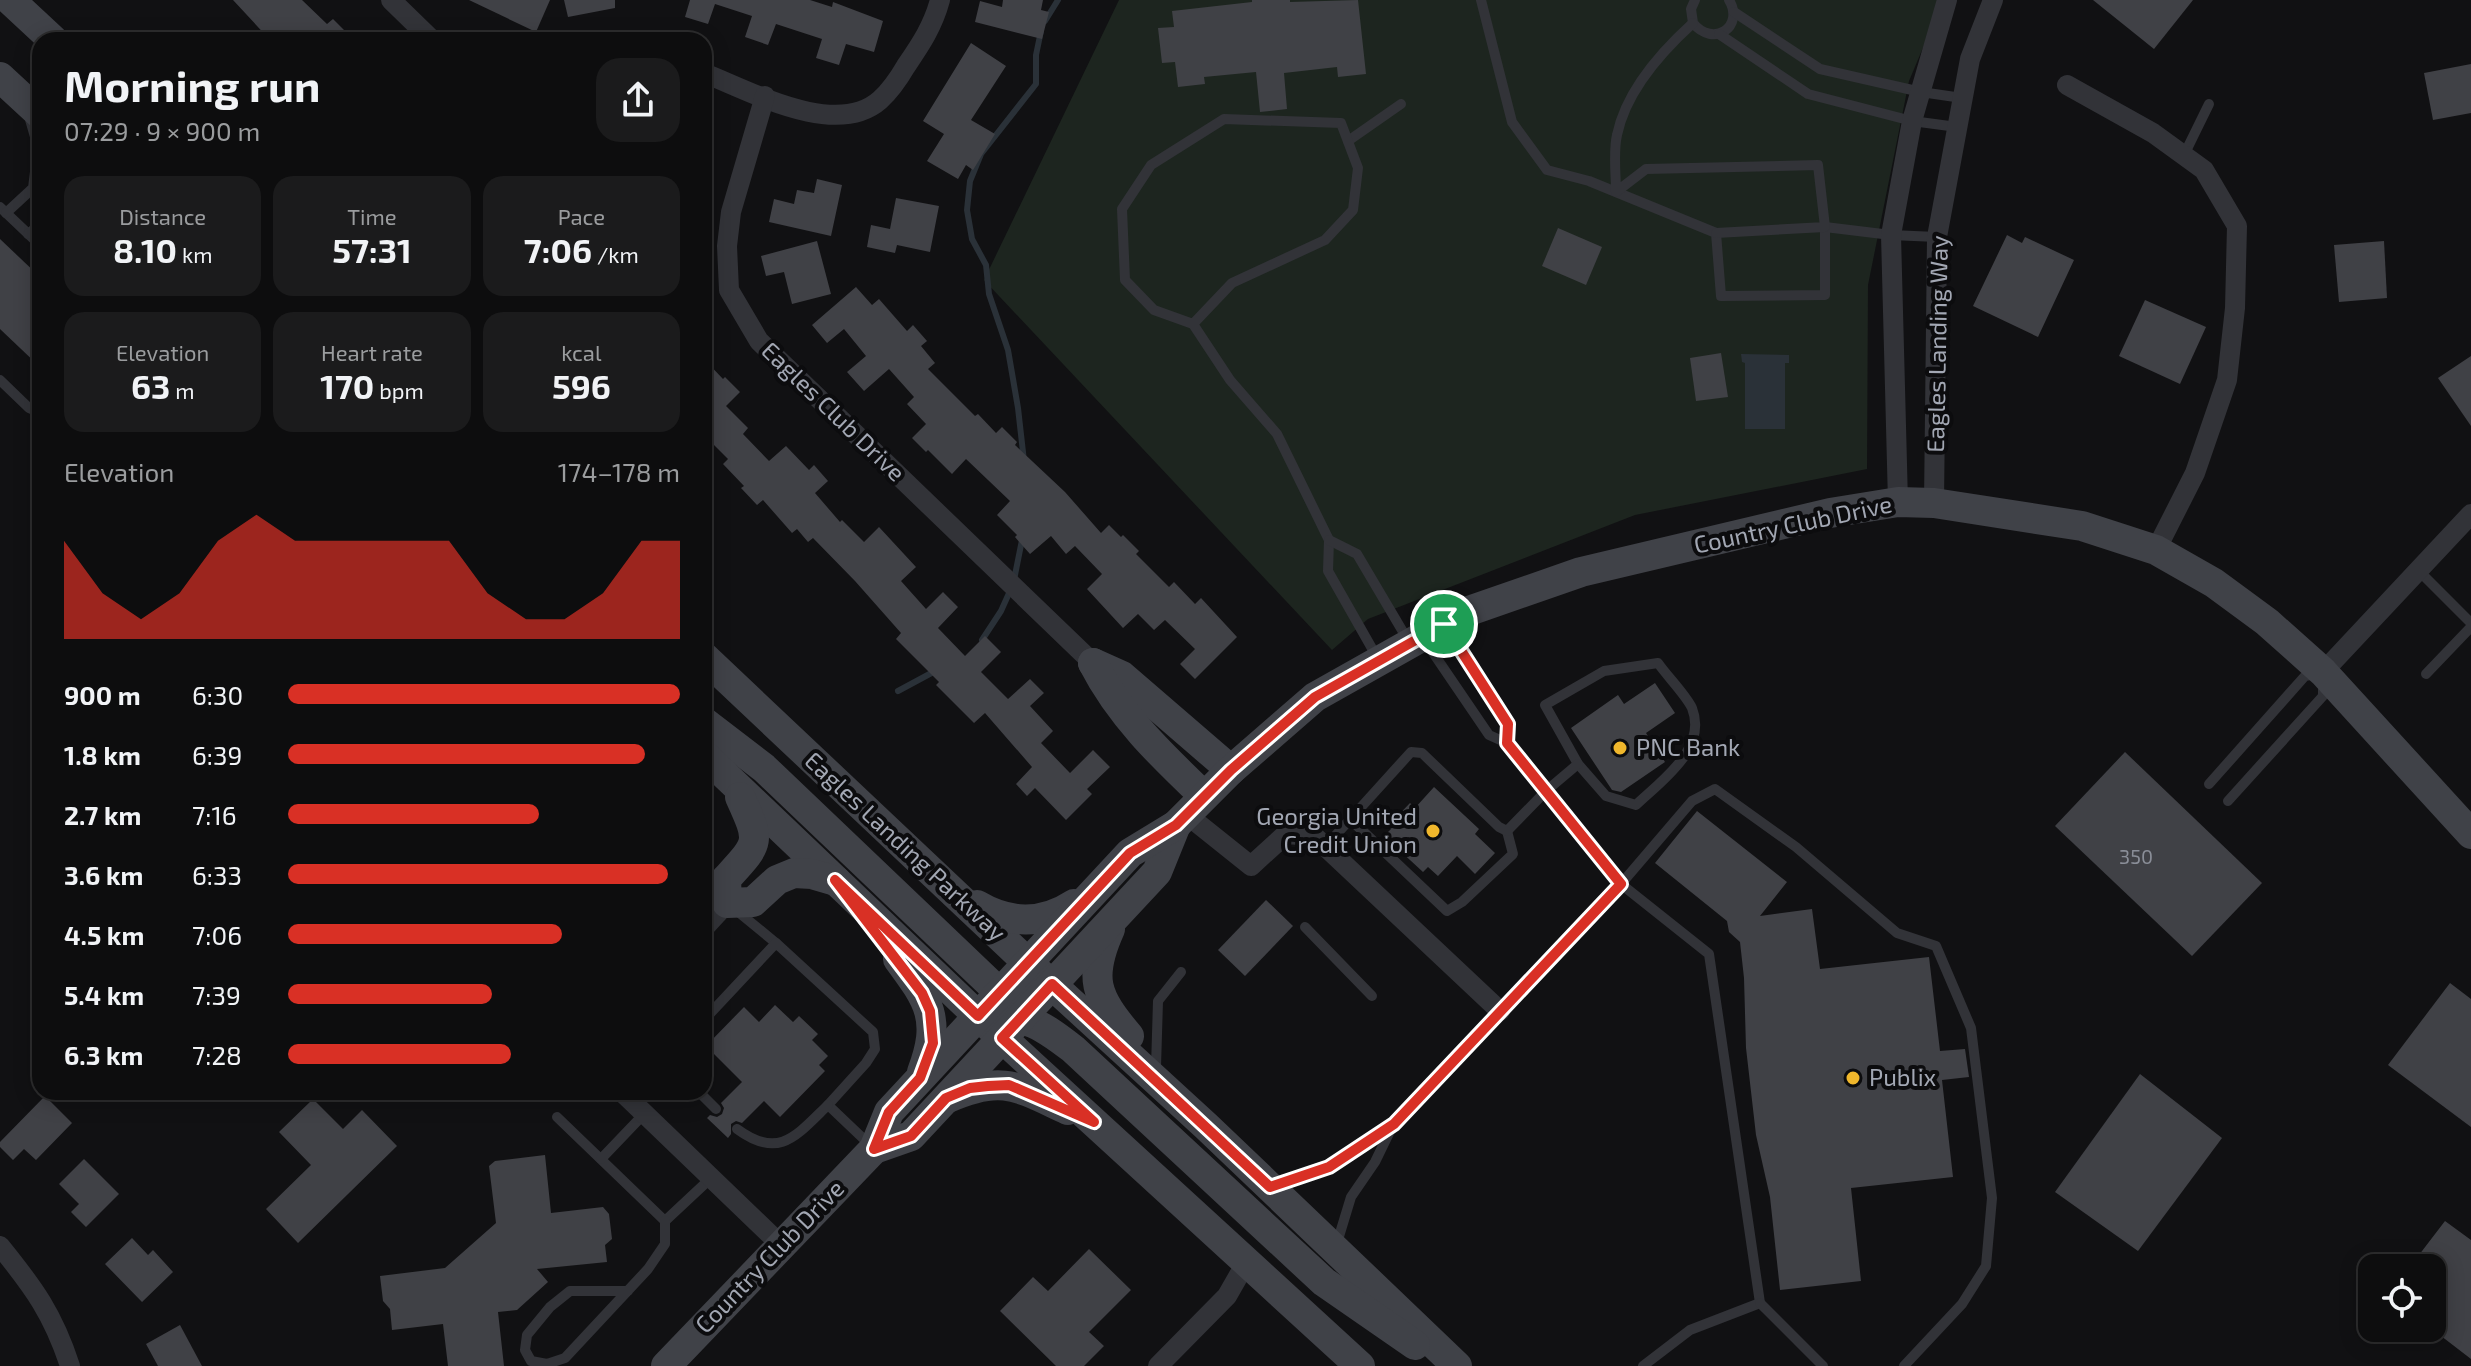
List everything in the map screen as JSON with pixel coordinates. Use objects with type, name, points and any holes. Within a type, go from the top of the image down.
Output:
[{"type":"main road","points":[[10,0],[44,32]]},
{"type":"main road","points":[[34,0],[64,32]]},
{"type":"main road","points":[[0,77],[32,107]]},
{"type":"main road","name":"Country Club Drive","points":[[666,1366],[874,1149],[889,1112],[1130,853],[1189,811],[1315,697],[1466,612],[1581,572],[1830,513],[1898,502],[1934,503],[2082,526],[2156,550],[2214,583],[2267,622],[2323,672],[2471,834]]},
{"type":"main road","points":[[1093,663],[1122,676],[1231,770]]},
{"type":"main road","points":[[1093,663],[1109,694],[1145,739],[1189,811]]},
{"type":"main road","name":"Eagles Landing Parkway","points":[[712,665],[1206,1126],[1457,1366]]},
{"type":"main road","points":[[712,728],[764,768],[999,992],[1016,999],[1052,984]]},
{"type":"main road","points":[[712,763],[978,1016],[1012,1028],[1043,1026],[1073,1049],[1324,1282],[1444,1366]]},
{"type":"main road","points":[[734,784],[755,830],[752,850],[726,879],[727,903],[753,902],[777,880],[794,873],[835,880],[898,959],[930,1011],[933,1043],[920,1078]]},
{"type":"main road","name":"Country Club Drive","points":[[874,1149],[911,1136],[1012,1028],[1157,872],[1189,811]]},
{"type":"main road","points":[[952,890],[1009,920],[1036,920],[1064,911],[1092,892]]},
{"type":"main road","points":[[1116,916],[1099,954],[1096,969],[1103,1002],[1206,1126]]},
{"type":"main road","points":[[1012,1028],[1094,1122],[1360,1366]]},
{"type":"main road","points":[[946,1098],[970,1088],[1009,1085],[1094,1122]]},
{"type":"street","points":[[391,0],[424,32]]},
{"type":"street","points":[[712,76],[800,110],[826,116],[854,114],[878,102],[897,81],[933,26],[940,0]]},
{"type":"street","name":"Eagles Landing Way","points":[[1898,502],[1891,235],[1912,121],[1947,0]]},
{"type":"street","name":"Eagles Landing Way","points":[[1934,503],[1937,237],[1970,59],[1993,0]]},
{"type":"street","points":[[2067,85],[2153,133],[2204,170],[2237,226],[2235,308],[2227,380],[2195,473],[2156,550]]},
{"type":"street","name":"Eagles Club Drive","points":[[765,96],[731,212],[727,246],[729,290],[759,341],[1093,663]]},
{"type":"street","points":[[2323,672],[2471,514]]},
{"type":"street","points":[[1189,811],[1251,866],[1286,834],[1314,836],[1500,1011]]},
{"type":"street","points":[[712,919],[727,903]]},
{"type":"street","points":[[630,1100],[781,1245]]},
{"type":"street","points":[[0,1246],[38,1293],[60,1337],[70,1366]]},
{"type":"street","points":[[1158,1366],[1227,1296],[1247,1261]]},
{"type":"lane","points":[[1481,0],[1512,122],[1547,170],[1589,181],[1716,233],[1825,227],[1937,237]]},
{"type":"lane","points":[[1695,0],[1691,9],[1693,23],[1704,33],[1719,34],[1808,94],[1912,121],[1957,127]]},
{"type":"lane","points":[[1729,0],[1734,12],[1820,69],[1962,98]]},
{"type":"lane","points":[[1719,34],[1730,25],[1734,12]]},
{"type":"lane","points":[[1616,192],[1617,136],[1637,87],[1667,46],[1693,23]]},
{"type":"lane","points":[[1348,141],[1401,104]]},
{"type":"lane","points":[[2184,155],[2209,104]]},
{"type":"lane","points":[[1193,324],[1232,283],[1325,240],[1353,210],[1358,168],[1341,123],[1224,119],[1151,165],[1122,209],[1125,280],[1154,310],[1193,324],[1230,380],[1277,434],[1329,540],[1328,571],[1379,661]]},
{"type":"lane","points":[[1616,192],[1646,169],[1818,165],[1825,227],[1825,295],[1721,296],[1716,233]]},
{"type":"lane","points":[[32,189],[3,210],[32,238]]},
{"type":"lane","points":[[28,234],[32,231]]},
{"type":"lane","points":[[0,380],[32,409]]},
{"type":"lane","points":[[1329,540],[1357,554],[1425,635],[1508,724],[1507,743]]},
{"type":"lane","points":[[2419,571],[2471,625],[2426,674]]},
{"type":"lane","points":[[1425,635],[1489,735],[1507,743],[1621,884],[1709,954],[1760,1303],[1823,1366]]},
{"type":"lane","points":[[1658,663],[1692,708],[1695,731],[1682,761],[1636,805],[1606,796],[1578,764],[1545,705],[1604,671],[1658,663]]},
{"type":"lane","points":[[2209,784],[2305,676],[2323,672],[2323,696],[2228,801]]},
{"type":"lane","points":[[1325,847],[1350,819],[1411,752],[1422,753],[1499,827],[1507,831],[1513,854],[1462,902],[1447,911],[1350,819]]},
{"type":"lane","points":[[1507,831],[1578,764]]},
{"type":"lane","points":[[1270,1187],[1329,1167],[1394,1124],[1621,884],[1692,801],[1715,789],[1796,847],[1897,933],[1936,946],[1971,1028],[1992,1198],[1986,1266],[1962,1304],[1904,1366]]},
{"type":"lane","points":[[727,903],[776,943],[873,1032],[875,1049],[828,1105],[796,1136],[774,1146],[751,1140],[737,1129]]},
{"type":"lane","points":[[1305,927],[1372,996]]},
{"type":"lane","points":[[712,1011],[776,943]]},
{"type":"lane","points":[[1156,1067],[1158,1001],[1181,972]]},
{"type":"lane","points":[[707,1100],[716,1109]]},
{"type":"lane","points":[[828,1105],[874,1149]]},
{"type":"lane","points":[[601,1159],[644,1114]]},
{"type":"lane","points":[[557,1117],[665,1221],[665,1244],[648,1269],[628,1291],[565,1358],[547,1364],[531,1361],[525,1350],[527,1335],[550,1307],[570,1291],[628,1291]]},
{"type":"lane","points":[[1335,1248],[1351,1197],[1375,1162],[1394,1124]]},
{"type":"lane","points":[[665,1221],[711,1178]]},
{"type":"lane","points":[[1643,1366],[1690,1330],[1760,1303]]},
{"type":"shaded area","points":[[1119,0],[1943,0],[1909,81],[1868,285],[1867,469],[1635,515],[1368,619],[1332,650],[984,280]]},
{"type":"shaded area","points":[[1741,354],[1789,355],[1789,363],[1785,363],[1785,429],[1745,429],[1745,363]]},
{"type":"building","points":[[233,0],[302,0],[327,24],[333,19],[346,32],[263,32]]},
{"type":"building","points":[[469,0],[550,0],[536,32]]},
{"type":"building","points":[[564,0],[615,0],[615,8],[568,17]]},
{"type":"building","points":[[690,0],[810,0],[832,7],[833,2],[883,21],[874,52],[846,44],[839,65],[816,58],[822,39],[776,24],[768,45],[745,37],[752,16],[715,4],[708,24],[685,17]]},
{"type":"building","points":[[1003,0],[1043,0],[1041,10],[1049,12],[1042,39],[975,22],[980,1],[1002,7]]},
{"type":"building","points":[[1252,0],[1358,0],[1366,74],[1338,77],[1337,67],[1284,73],[1287,109],[1260,112],[1256,72],[1204,77],[1205,84],[1178,87],[1175,62],[1162,63],[1158,28],[1174,27],[1172,11]]},
{"type":"building","points":[[2093,0],[2193,0],[2154,49]]},
{"type":"building","points":[[971,43],[1006,66],[971,120],[995,134],[973,170],[966,165],[958,179],[927,161],[944,134],[923,121]]},
{"type":"building","points":[[2471,64],[2471,113],[2433,120],[2424,73]]},
{"type":"building","points":[[817,179],[842,185],[831,236],[769,222],[774,199],[794,204],[797,190],[814,193]]},
{"type":"building","points":[[896,198],[939,206],[930,252],[897,245],[895,253],[867,247],[871,225],[890,229]]},
{"type":"building","points":[[1558,228],[1602,247],[1586,285],[1542,266]]},
{"type":"building","points":[[2007,235],[2022,243],[2025,237],[2074,260],[2038,337],[1973,306]]},
{"type":"building","points":[[0,239],[32,269],[32,359],[0,329]]},
{"type":"building","points":[[817,241],[831,294],[792,304],[784,272],[766,276],[761,256]]},
{"type":"building","points":[[2384,241],[2387,298],[2339,302],[2334,245]]},
{"type":"building","points":[[856,287],[872,305],[879,299],[907,331],[913,325],[927,341],[921,346],[935,363],[928,369],[996,433],[1002,427],[1017,442],[1015,445],[1065,492],[1101,533],[1109,525],[1121,537],[1123,535],[1139,551],[1136,554],[1169,587],[1174,582],[1195,604],[1201,598],[1237,637],[1195,679],[1180,664],[1195,649],[1165,620],[1154,630],[1138,614],[1123,628],[1087,589],[1102,574],[1075,546],[1066,554],[1051,536],[1030,554],[997,515],[1010,501],[966,459],[952,474],[912,438],[926,424],[907,404],[914,397],[889,369],[864,391],[847,372],[866,356],[844,329],[827,343],[812,325]]},
{"type":"building","points":[[2145,300],[2206,327],[2180,384],[2119,356]]},
{"type":"building","points":[[1721,353],[1728,397],[1696,401],[1690,358]]},
{"type":"building","points":[[2471,356],[2471,426],[2438,378]]},
{"type":"building","points":[[712,367],[740,392],[726,406],[748,428],[743,434],[769,461],[786,446],[809,470],[814,465],[828,481],[815,493],[840,522],[842,520],[864,542],[879,527],[916,567],[901,581],[926,609],[943,592],[958,607],[938,628],[965,656],[985,636],[1001,652],[981,672],[1008,699],[1030,679],[1044,693],[1030,706],[1053,731],[1041,743],[1070,773],[1093,750],[1110,767],[1087,789],[1092,794],[1066,820],[1035,788],[1027,796],[1016,784],[1032,767],[985,713],[974,723],[896,639],[901,633],[813,538],[808,542],[797,529],[792,533],[763,500],[757,505],[741,488],[744,486],[723,464],[728,459],[712,443]]},
{"type":"building","name":"PNC Bank","points":[[1655,683],[1675,713],[1646,733],[1665,762],[1621,792],[1612,790],[1571,728],[1618,695],[1624,704]]},
{"type":"building","points":[[2125,752],[2262,883],[2192,956],[2055,826]]},
{"type":"building","name":"Georgia United Credit Union","points":[[1434,787],[1479,829],[1475,834],[1495,853],[1475,874],[1457,856],[1438,876],[1428,867],[1423,872],[1384,836],[1391,829],[1388,826],[1410,803],[1415,808]]},
{"type":"building","name":"Publix","points":[[1697,811],[1787,882],[1760,916],[1812,909],[1820,969],[1929,957],[1940,1051],[1965,1049],[1969,1077],[1942,1080],[1953,1177],[1851,1188],[1861,1281],[1780,1290],[1770,1197],[1756,1135],[1746,1048],[1740,942],[1729,932],[1727,921],[1655,863]]},
{"type":"building","points":[[1266,900],[1293,926],[1245,976],[1218,950]]},
{"type":"building","points":[[2450,983],[2471,999],[2471,1127],[2388,1065]]},
{"type":"building","points":[[775,1005],[793,1022],[799,1016],[818,1034],[812,1040],[828,1056],[819,1065],[825,1071],[780,1117],[764,1101],[742,1123],[736,1121],[731,1124],[728,1138],[707,1118],[722,1114],[724,1108],[721,1103],[742,1082],[712,1052],[712,1040],[744,1007],[759,1022]]},
{"type":"building","points":[[2140,1074],[2222,1138],[2138,1251],[2055,1192]]},
{"type":"building","points":[[41,1100],[49,1100],[72,1123],[36,1160],[24,1149],[13,1160],[0,1147],[0,1142]]},
{"type":"building","points":[[314,1100],[343,1129],[362,1110],[397,1146],[298,1243],[266,1209],[311,1165],[279,1132]]},
{"type":"building","points":[[545,1155],[551,1213],[603,1207],[609,1214],[612,1239],[605,1245],[607,1262],[537,1269],[548,1282],[517,1310],[498,1312],[504,1366],[448,1366],[443,1324],[392,1330],[390,1309],[383,1301],[380,1276],[445,1268],[496,1223],[489,1166],[495,1161]]},
{"type":"building","points":[[84,1159],[119,1194],[86,1227],[71,1212],[79,1204],[59,1184]]},
{"type":"building","points":[[2445,1221],[2471,1240],[2471,1359],[2446,1340],[2446,1254],[2420,1254]]},
{"type":"building","points":[[132,1238],[148,1255],[153,1250],[173,1272],[142,1302],[105,1264]]},
{"type":"building","points":[[1089,1249],[1131,1290],[1089,1332],[1104,1346],[1084,1366],[1056,1366],[1000,1311],[1033,1277],[1048,1291]]},
{"type":"building","points":[[180,1325],[202,1366],[158,1366],[146,1344]]},
{"type":"waterway","points":[[1045,21],[1058,0]]},
{"type":"waterway","points":[[1024,461],[1008,350],[989,294],[986,265],[972,239],[967,210],[970,181],[981,154],[1036,84],[1036,55],[1041,31]]},
{"type":"waterway","points":[[1014,580],[1022,540]]},
{"type":"waterway","points":[[982,640],[1010,591]]},
{"type":"waterway","points":[[898,691],[937,670]]},
{"type":"place","name":"PNC Bank","points":[[1620,748]]},
{"type":"place","name":"Georgia United Credit Union","points":[[1433,831]]},
{"type":"place","name":"Publix","points":[[1853,1078]]},
{"type":"route","points":[[1444,624],[1508,724],[1507,743],[1621,884],[1394,1124],[1329,1167],[1270,1187],[1052,984],[1002,1038],[1094,1122],[1009,1085],[970,1088],[946,1098],[911,1136],[874,1149],[889,1112],[920,1078],[933,1043],[930,1011],[922,993],[898,959],[835,880],[978,1016],[1130,853],[1176,825],[1231,770],[1315,697],[1444,624]]}]
